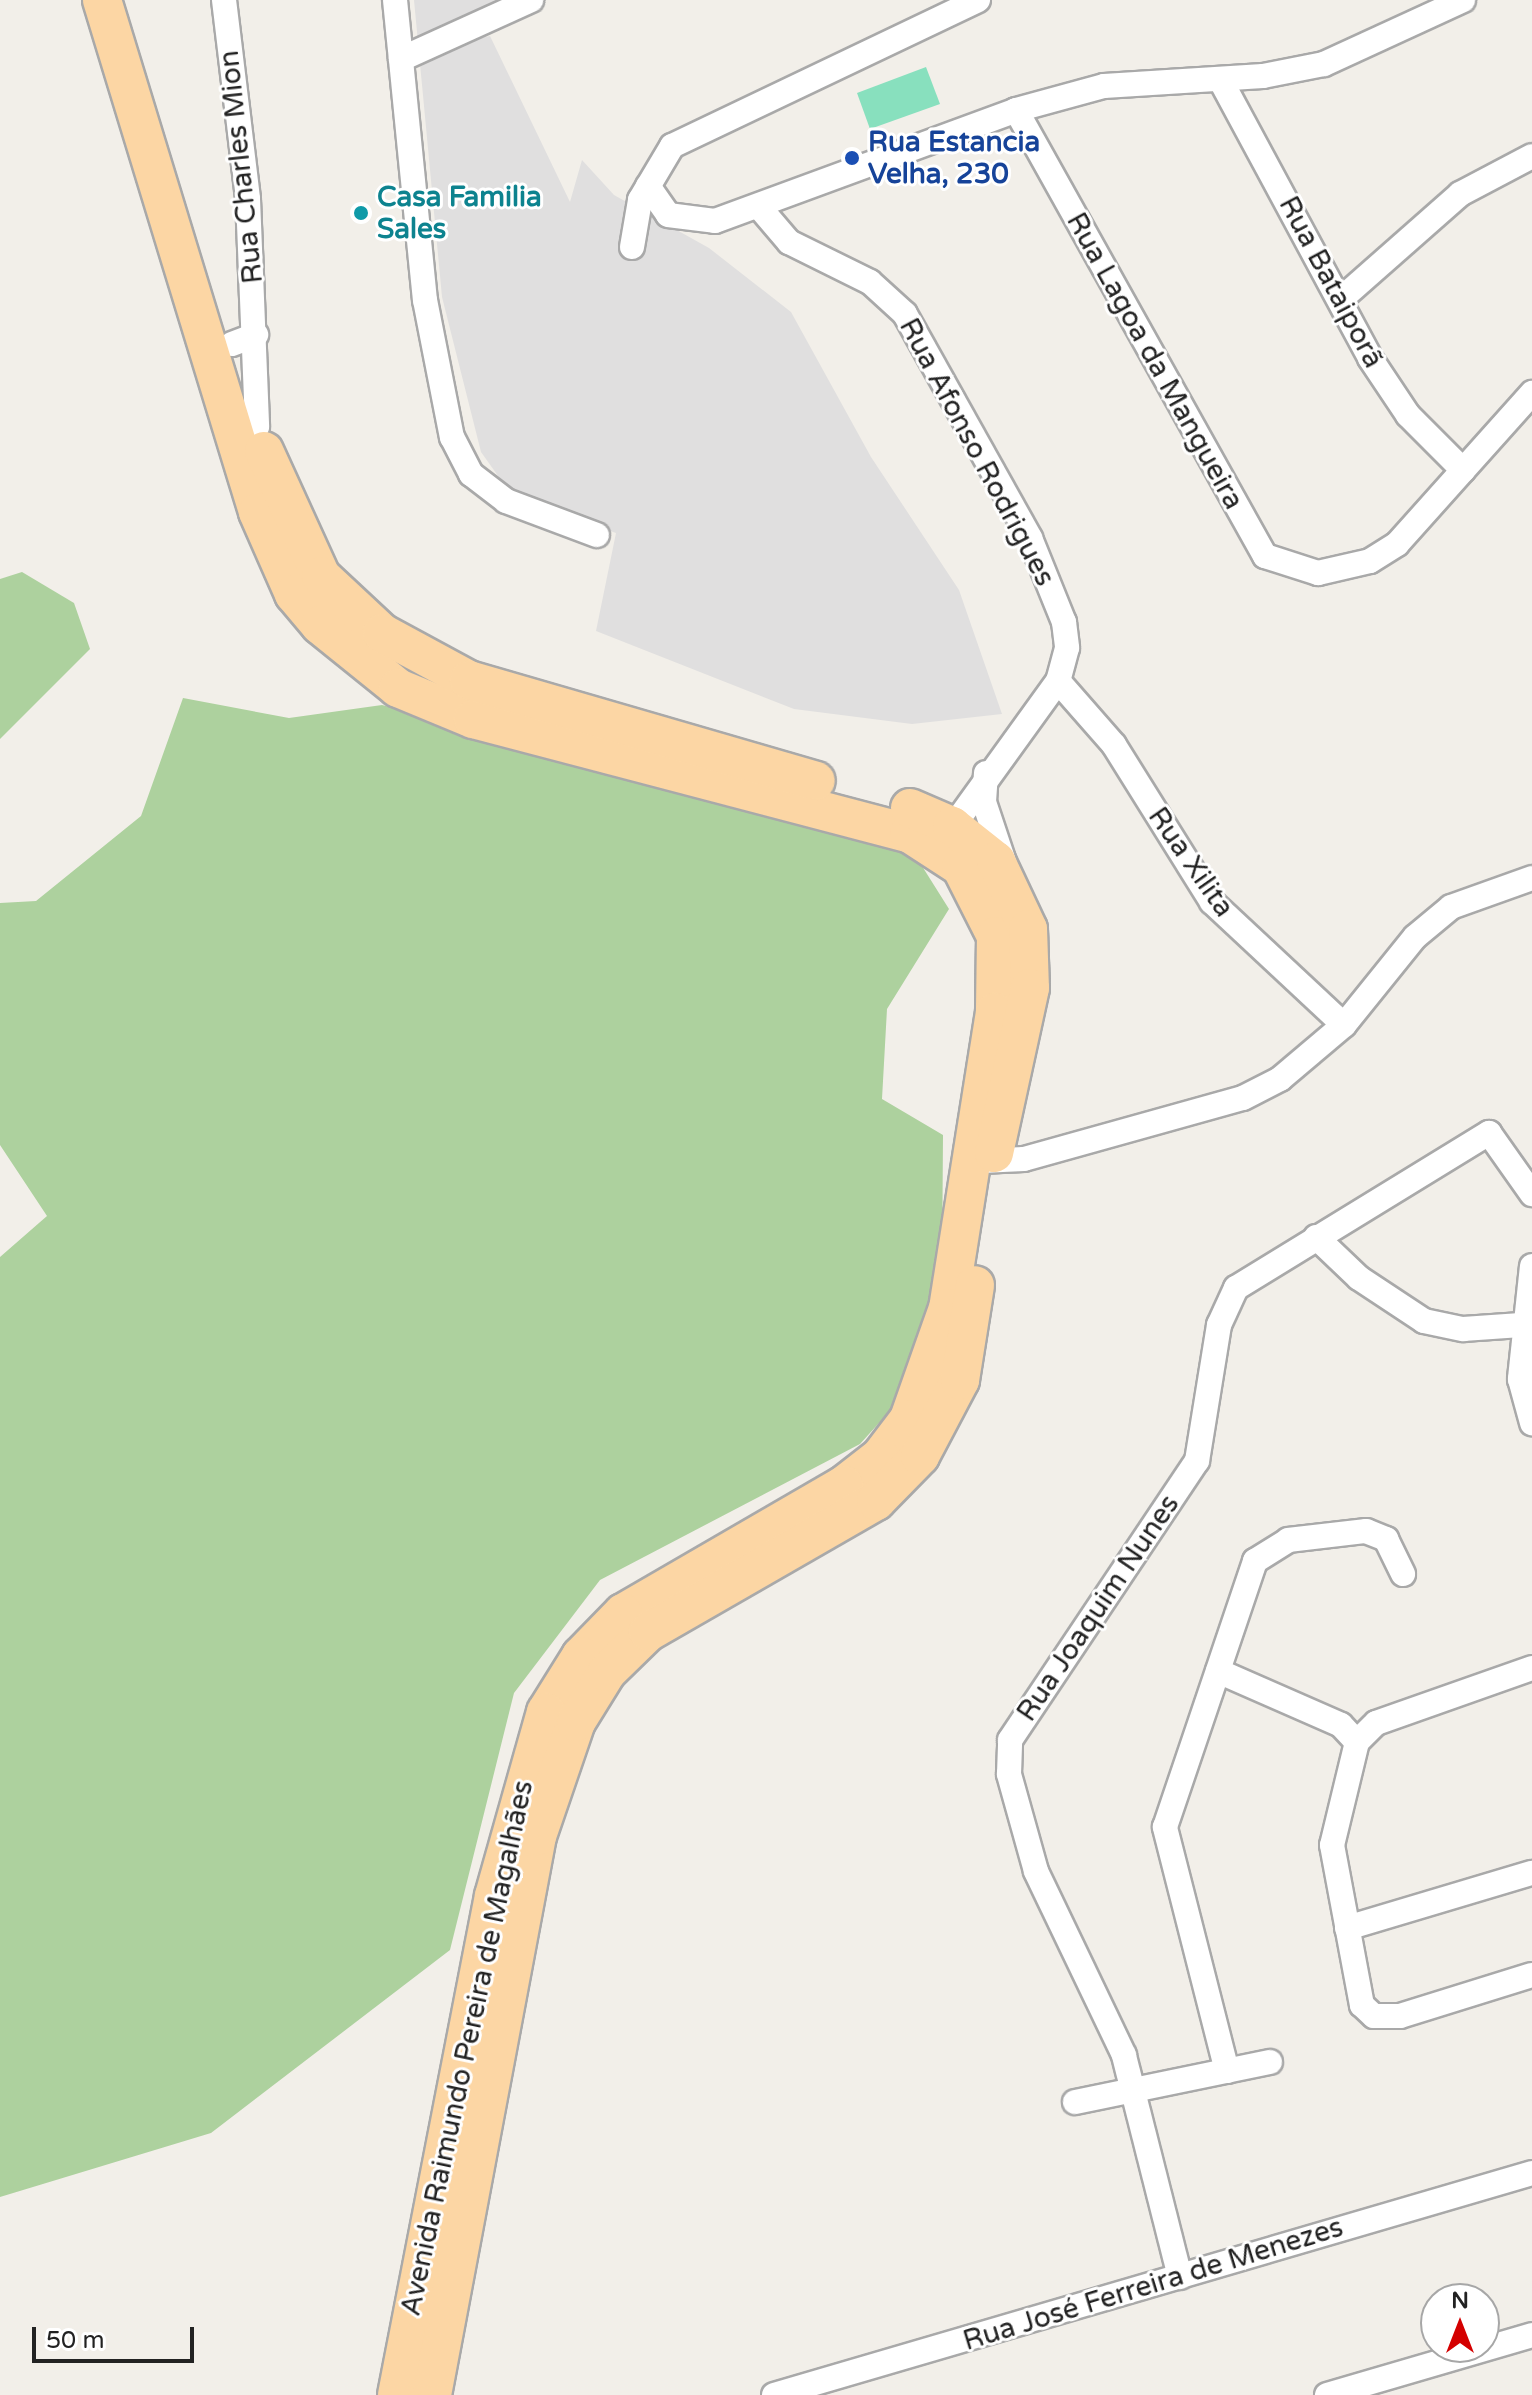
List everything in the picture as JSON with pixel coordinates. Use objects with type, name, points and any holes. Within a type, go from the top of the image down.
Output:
[{"type":"main road","name":"Avenida Raimundo Pereira de Magalhães","points":[[102,0],[258,512],[294,594],[320,625],[398,688],[473,719],[946,837]]},
{"type":"main road","name":"Avenida Raimundo Pereira de Magalhães","points":[[128,0],[244,340],[257,427],[278,493],[321,576],[382,633],[469,680],[946,837],[996,861],[1015,892],[1028,929],[1030,988],[980,1160],[948,1308],[909,1419],[880,1457],[844,1485],[623,1613],[581,1656],[546,1712],[494,1896],[397,2395]]},
{"type":"main road","name":"Avenida Raimundo Pereira de Magalhães","points":[[946,837],[990,912],[998,960],[951,1125],[951,1142],[980,1160]]},
{"type":"main road","name":"Avenida Raimundo Pereira de Magalhães","points":[[432,2395],[537,1836],[576,1722],[607,1672],[648,1632],[876,1501],[920,1456],[960,1380],[980,1160]]},
{"type":"street","name":"Rua Charles Mion","points":[[224,0],[244,340]]},
{"type":"street","points":[[395,0],[425,300],[452,437],[471,474],[506,501],[597,535]]},
{"type":"street","points":[[401,59],[531,0]]},
{"type":"street","points":[[632,247],[648,186],[663,155],[684,139],[978,0]]},
{"type":"street","points":[[648,186],[657,204],[681,221],[715,221],[760,208],[1016,110],[1104,86],[1220,79],[1324,64],[1463,0]]},
{"type":"street","name":"Rua Bataiporã","points":[[1220,79],[1408,415],[1463,470]]},
{"type":"street","name":"Rua Lagoa da Mangueira","points":[[1016,110],[1254,543],[1279,564],[1318,573],[1370,561],[1397,544],[1463,470]]},
{"type":"street","points":[[1341,299],[1460,194],[1532,156]]},
{"type":"street","name":"Rua Afonso Rodrigues","points":[[760,208],[789,242],[870,282],[905,314],[1050,582],[1064,622],[1060,677]]},
{"type":"street","points":[[1463,470],[1532,393]]},
{"type":"street","points":[[946,837],[986,771],[1060,677]]},
{"type":"street","name":"Rua Xilita","points":[[1060,677],[1114,745],[1212,902],[1344,1025]]},
{"type":"street","points":[[986,771],[984,802],[1015,892]]},
{"type":"street","points":[[980,1160],[1243,1098],[1280,1079],[1344,1025],[1415,937],[1451,907],[1532,878]]},
{"type":"street","name":"Rua Joaquim Nunes","points":[[1180,2277],[1135,2089],[1104,2006],[1036,1871],[1007,1753],[1028,1709],[1197,1461],[1219,1325],[1236,1288],[1489,1133],[1532,1194]]},
{"type":"street","points":[[1316,1237],[1359,1278],[1424,1321],[1463,1329],[1521,1325]]},
{"type":"street","points":[[1532,1266],[1521,1325],[1520,1379],[1532,1423]]},
{"type":"street","points":[[1227,2071],[1165,1827],[1255,1561],[1268,1548],[1322,1534],[1374,1533],[1390,1545],[1403,1574]]},
{"type":"street","points":[[1532,1668],[1395,1712],[1357,1742],[1332,1845],[1362,2005],[1383,2019],[1532,1975]]},
{"type":"street","points":[[1218,1671],[1341,1725],[1357,1742]]},
{"type":"street","points":[[1347,1928],[1532,1873]]},
{"type":"street","points":[[1075,2102],[1270,2062]]},
{"type":"street","name":"Rua José Ferreira de Menezes","points":[[774,2395],[1532,2173]]},
{"type":"street","points":[[1327,2395],[1532,2335]]},
{"type":"shaded area","points":[[414,0],[537,0],[441,47],[490,36],[570,202],[582,160],[614,195],[709,248],[791,312],[871,457],[959,590],[1002,714],[912,724],[794,709],[596,631],[616,533],[513,497],[481,452],[442,297]]},
{"type":"green space","points":[[926,67],[940,104],[870,129],[857,93]]},
{"type":"green space","points":[[22,572],[74,603],[90,649],[0,739],[0,579]]},
{"type":"green space","points":[[183,698],[289,718],[382,705],[910,847],[949,909],[887,1009],[882,1099],[943,1135],[942,1274],[906,1393],[860,1444],[600,1580],[514,1693],[450,1950],[211,2133],[0,2197],[0,1257],[47,1216],[0,1145],[0,903],[36,901],[141,816]]},
{"type":"place","name":"Rua Estancia Velha, 230","points":[[852,158]]},
{"type":"place","name":"Casa Familia Sales","points":[[361,213]]}]
